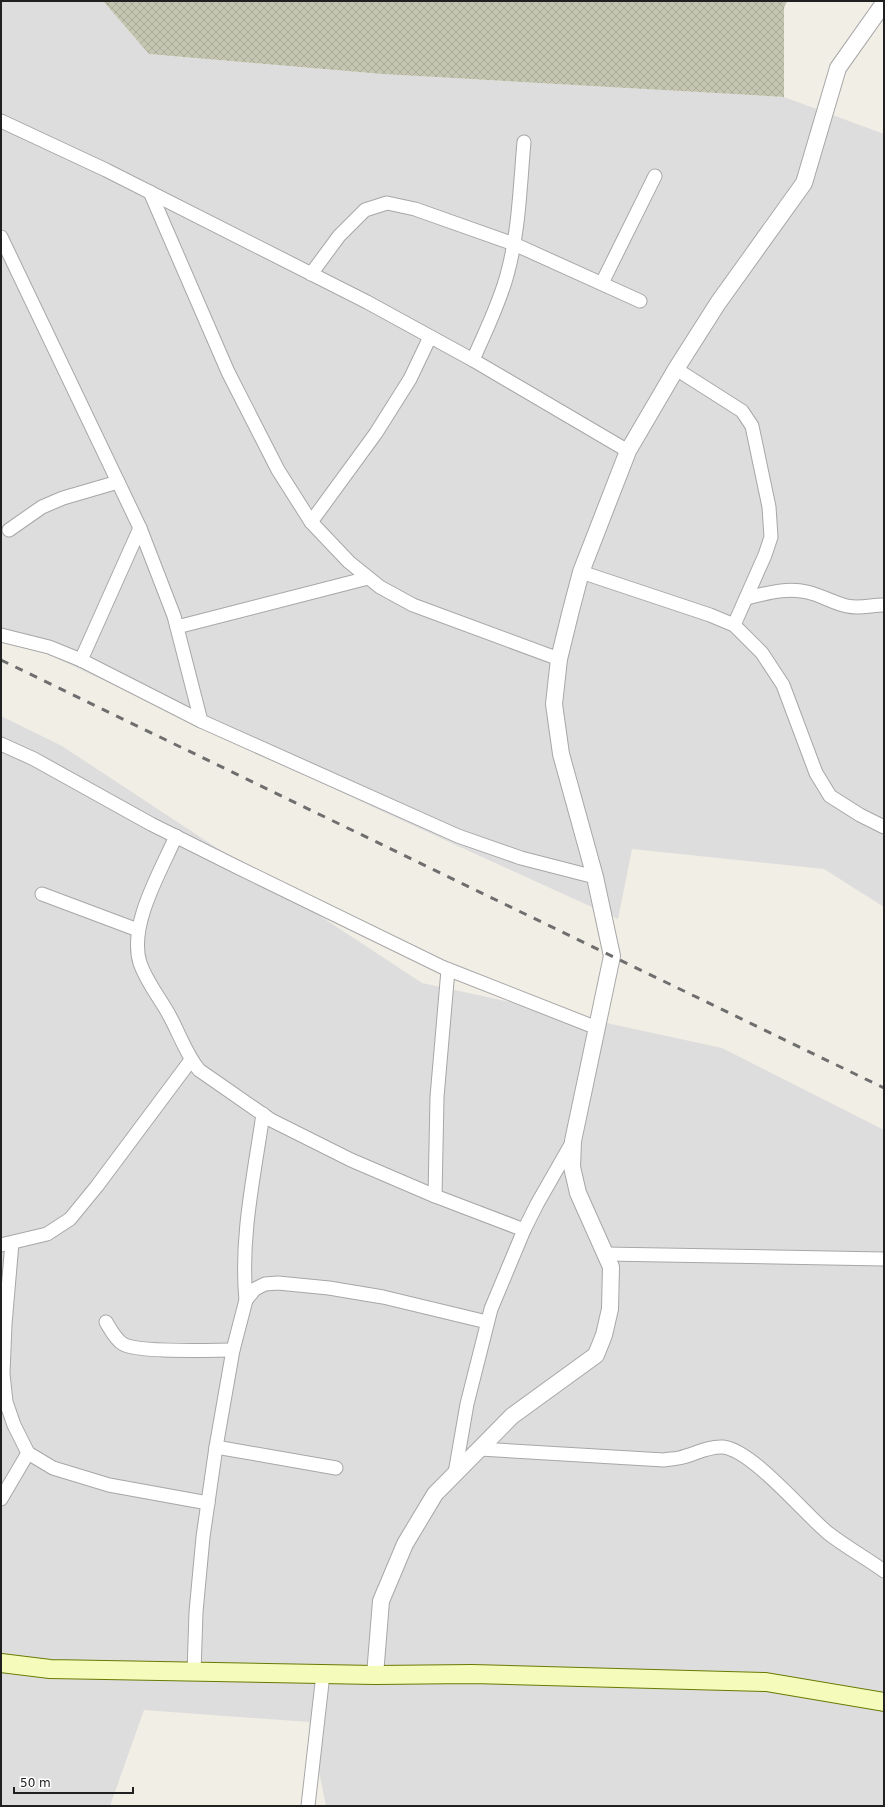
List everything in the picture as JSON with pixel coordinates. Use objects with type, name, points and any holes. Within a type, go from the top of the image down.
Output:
[{"type":"main road","points":[[1,1663],[50,1669],[375,1675],[472,1674],[766,1682],[884,1702]]},
{"type":"street","points":[[375,1675],[381,1600],[405,1544],[434,1494],[512,1416],[596,1355],[604,1335],[610,1308],[611,1267],[578,1193],[572,1167],[573,1141],[612,956],[595,878],[561,754],[554,704],[559,659],[582,572],[628,451],[676,369],[718,303],[804,183],[838,68],[884,2]]},
{"type":"street","points":[[1,121],[106,170],[311,274],[473,360],[628,451]]},
{"type":"street","points":[[473,360],[498,302],[507,275],[514,244],[524,142]]},
{"type":"street","points":[[602,284],[655,176]]},
{"type":"street","points":[[150,192],[228,372],[278,470],[311,522],[349,562],[380,587],[413,605],[559,659]]},
{"type":"street","points":[[311,274],[339,236],[365,210],[387,203],[415,209],[514,244],[640,301]]},
{"type":"street","points":[[1,237],[140,528],[177,627],[201,721]]},
{"type":"street","points":[[311,522],[376,433],[410,379],[430,337]]},
{"type":"street","points":[[676,369],[742,411],[752,426],[769,507],[771,537],[765,555],[734,625]]},
{"type":"street","points":[[9,530],[42,507],[62,498],[118,482]]},
{"type":"street","points":[[81,660],[140,528]]},
{"type":"street","points":[[582,572],[710,615],[734,625],[762,653],[783,685],[816,773],[830,796],[860,815],[884,827]]},
{"type":"street","points":[[177,627],[368,578]]},
{"type":"street","points":[[746,598],[774,592],[793,590],[807,592],[847,606],[862,608],[884,605]]},
{"type":"street","points":[[1,635],[49,647],[81,660],[201,721],[458,836],[521,858],[595,878]]},
{"type":"street","points":[[1,744],[34,759],[244,871],[448,970],[597,1028]]},
{"type":"street","points":[[176,836],[148,900],[138,930],[137,948],[140,963],[177,1030],[191,1060],[198,1070],[263,1114],[351,1160],[435,1196],[524,1230]]},
{"type":"street","points":[[42,894],[138,930]]},
{"type":"street","points":[[435,1196],[437,1097],[448,970]]},
{"type":"street","points":[[191,1060],[97,1186],[70,1218],[47,1234],[6,1244],[4,1374],[6,1402],[14,1425],[28,1453],[53,1468],[109,1485],[208,1503]]},
{"type":"street","points":[[194,1672],[196,1605],[203,1537],[216,1447],[233,1350],[246,1300],[244,1267],[247,1226],[263,1114]]},
{"type":"street","points":[[455,1473],[467,1404],[487,1322],[524,1230],[573,1141]]},
{"type":"street","points":[[605,1254],[884,1259]]},
{"type":"street","points":[[246,1300],[255,1290],[266,1284],[314,1286],[383,1297],[487,1322]]},
{"type":"street","points":[[106,1322],[118,1340],[130,1347],[233,1350]]},
{"type":"street","points":[[216,1447],[336,1468]]},
{"type":"street","points":[[480,1449],[664,1460],[679,1458],[711,1448],[722,1447],[736,1450],[755,1462],[807,1515],[830,1534],[884,1571]]},
{"type":"street","points":[[1,1499],[28,1453]]},
{"type":"street","points":[[308,1806],[323,1674]]},
{"type":"shaded area","points":[[1,1],[103,1],[149,54],[382,74],[784,97],[884,134],[884,907],[824,869],[632,849],[618,919],[377,809],[1,632]]},
{"type":"shaded area","points":[[103,1],[787,1],[784,8],[784,97],[382,74],[149,54]]},
{"type":"shaded area","points":[[1,716],[62,746],[422,983],[722,1048],[884,1130],[884,1806],[326,1806],[309,1722],[144,1710],[110,1806],[1,1806]]},
{"type":"railway","points":[[1,660],[884,1088]]}]
